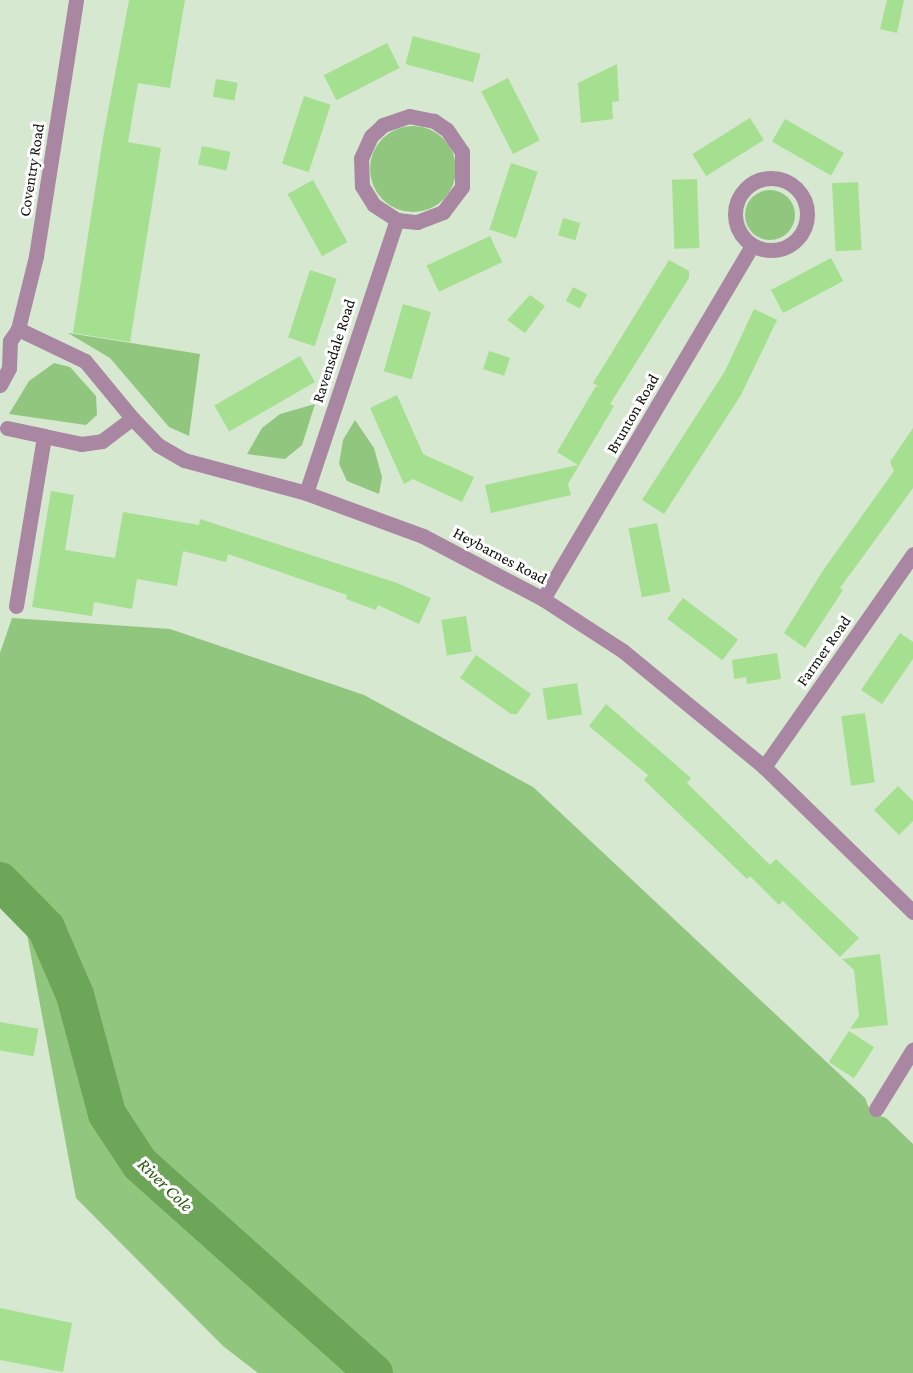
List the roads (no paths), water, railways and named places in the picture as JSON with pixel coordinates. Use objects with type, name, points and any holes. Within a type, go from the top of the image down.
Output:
[{"type":"street","name":"Coventry Road","points":[[0,385],[9,368],[9,339],[48,190],[76,0]]},
{"type":"street","points":[[409,116],[434,121],[447,130],[462,152],[462,187],[443,212],[417,222],[397,220],[374,205],[362,186],[361,158],[371,136],[383,125],[409,116]]},
{"type":"street","points":[[784,179],[804,197],[806,223],[800,236],[778,250],[752,246],[736,224],[737,198],[757,180],[784,179]]},
{"type":"street","name":"Ravensdale Road","points":[[306,493],[397,220]]},
{"type":"street","name":"Brunton Road","points":[[543,599],[752,246]]},
{"type":"street","name":"Heybarnes Road","points":[[9,339],[85,361],[132,418],[158,445],[184,460],[306,493],[423,536],[543,599],[623,651],[764,767],[913,912]]},
{"type":"street","points":[[7,428],[81,444],[102,441],[132,418]]},
{"type":"street","points":[[16,606],[44,436]]},
{"type":"street","name":"Farmer Road","points":[[764,767],[913,554]]},
{"type":"street","points":[[876,1109],[913,1050]]},
{"type":"waterway","name":"River Cole","points":[[0,881],[46,928],[75,995],[107,1114],[140,1164],[374,1373]]}]
